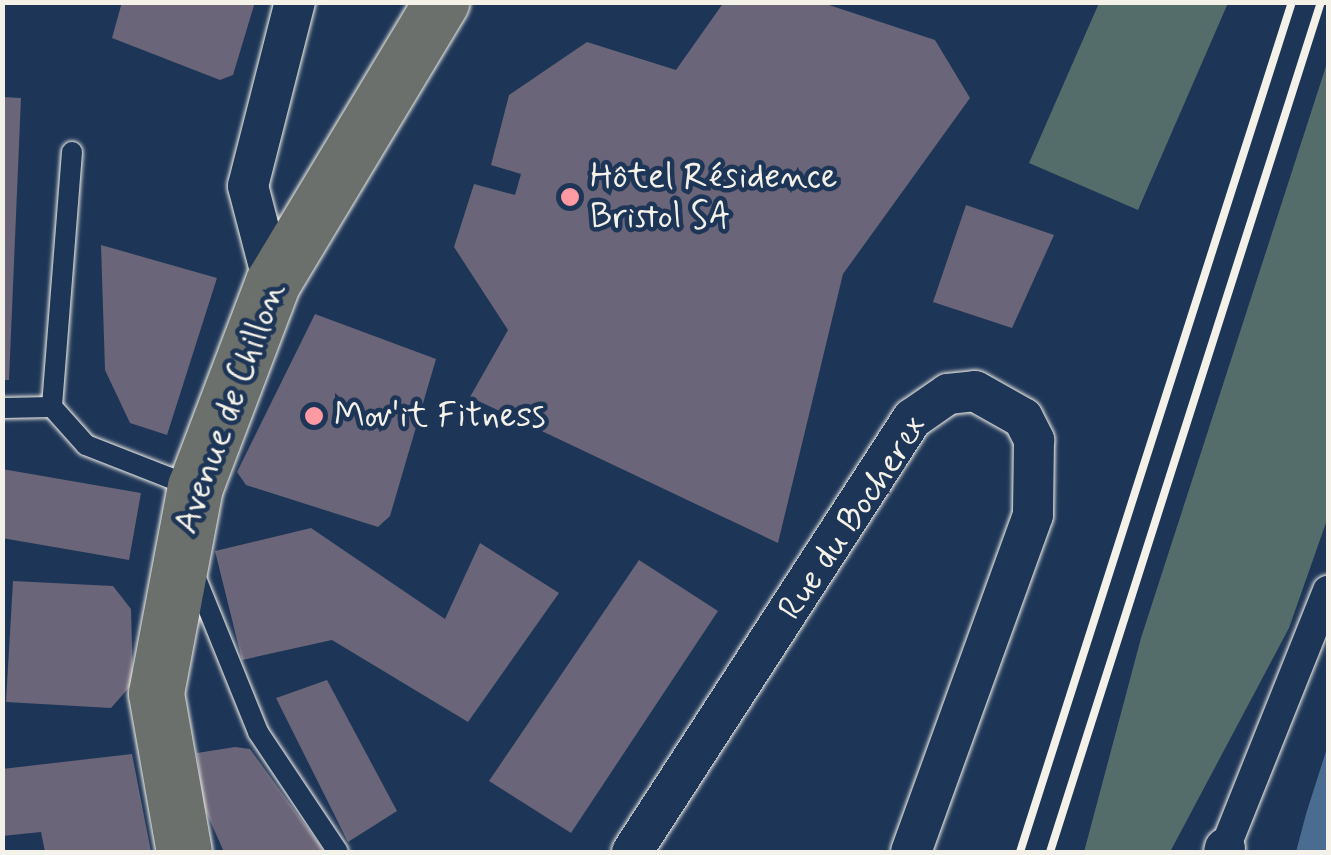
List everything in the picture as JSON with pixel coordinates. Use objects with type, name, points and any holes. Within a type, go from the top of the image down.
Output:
[{"type":"main road","name":"Avenue de Chillon","points":[[184,852],[156,693],[180,541],[195,488],[273,282],[441,2]]},
{"type":"street","points":[[273,282],[248,186],[295,2]]},
{"type":"street","name":"Rue du Bocherex","points":[[632,852],[912,419],[948,394],[975,390],[1024,418],[1034,440],[1033,516],[911,852]]},
{"type":"street","points":[[1224,850],[1328,591]]},
{"type":"lane","points":[[72,152],[52,407],[86,444],[195,488]]},
{"type":"lane","points":[[2,408],[52,407]]},
{"type":"lane","points":[[180,541],[258,732],[338,852]]},
{"type":"green space","points":[[1099,3],[1228,3],[1138,210],[1029,163]]},
{"type":"green space","points":[[1328,60],[1328,517],[1289,628],[1170,852],[1084,852],[1141,638]]},
{"type":"water","points":[[1328,745],[1328,852],[1296,852],[1306,814]]},
{"type":"building","points":[[122,2],[255,2],[233,75],[220,80],[112,38]]},
{"type":"building","points":[[724,2],[820,2],[935,40],[970,98],[843,274],[778,543],[470,397],[508,330],[454,247],[474,184],[515,195],[521,174],[491,165],[509,95],[587,42],[676,70]]},
{"type":"building","points":[[2,97],[21,98],[9,380],[2,380]]},
{"type":"building","points":[[966,205],[1054,235],[1012,328],[933,302]]},
{"type":"building","points":[[101,245],[217,278],[167,435],[130,423],[105,370]]},
{"type":"building","points":[[315,314],[436,359],[390,516],[378,527],[246,485],[237,472]]},
{"type":"building","points":[[2,469],[141,493],[129,560],[2,538]]},
{"type":"building","points":[[311,528],[445,619],[480,543],[559,593],[468,722],[332,640],[242,660],[215,551]]},
{"type":"building","points":[[639,560],[718,611],[571,833],[489,781]]},
{"type":"building","points":[[13,581],[113,586],[131,609],[133,683],[111,708],[6,702]]},
{"type":"building","points":[[327,680],[397,811],[348,842],[276,698]]},
{"type":"building","points":[[235,747],[250,749],[325,852],[224,852],[203,805],[197,753]]},
{"type":"building","points":[[132,754],[151,852],[45,852],[41,832],[2,836],[2,769]]},
{"type":"railway","points":[[1020,852],[1292,2]]},
{"type":"railway","points":[[1050,852],[1321,2]]},
{"type":"place","name":"Hôtel Résidence Bristol SA","points":[[570,197]]},
{"type":"place","name":"Mov'it Fitness","points":[[314,416]]}]
